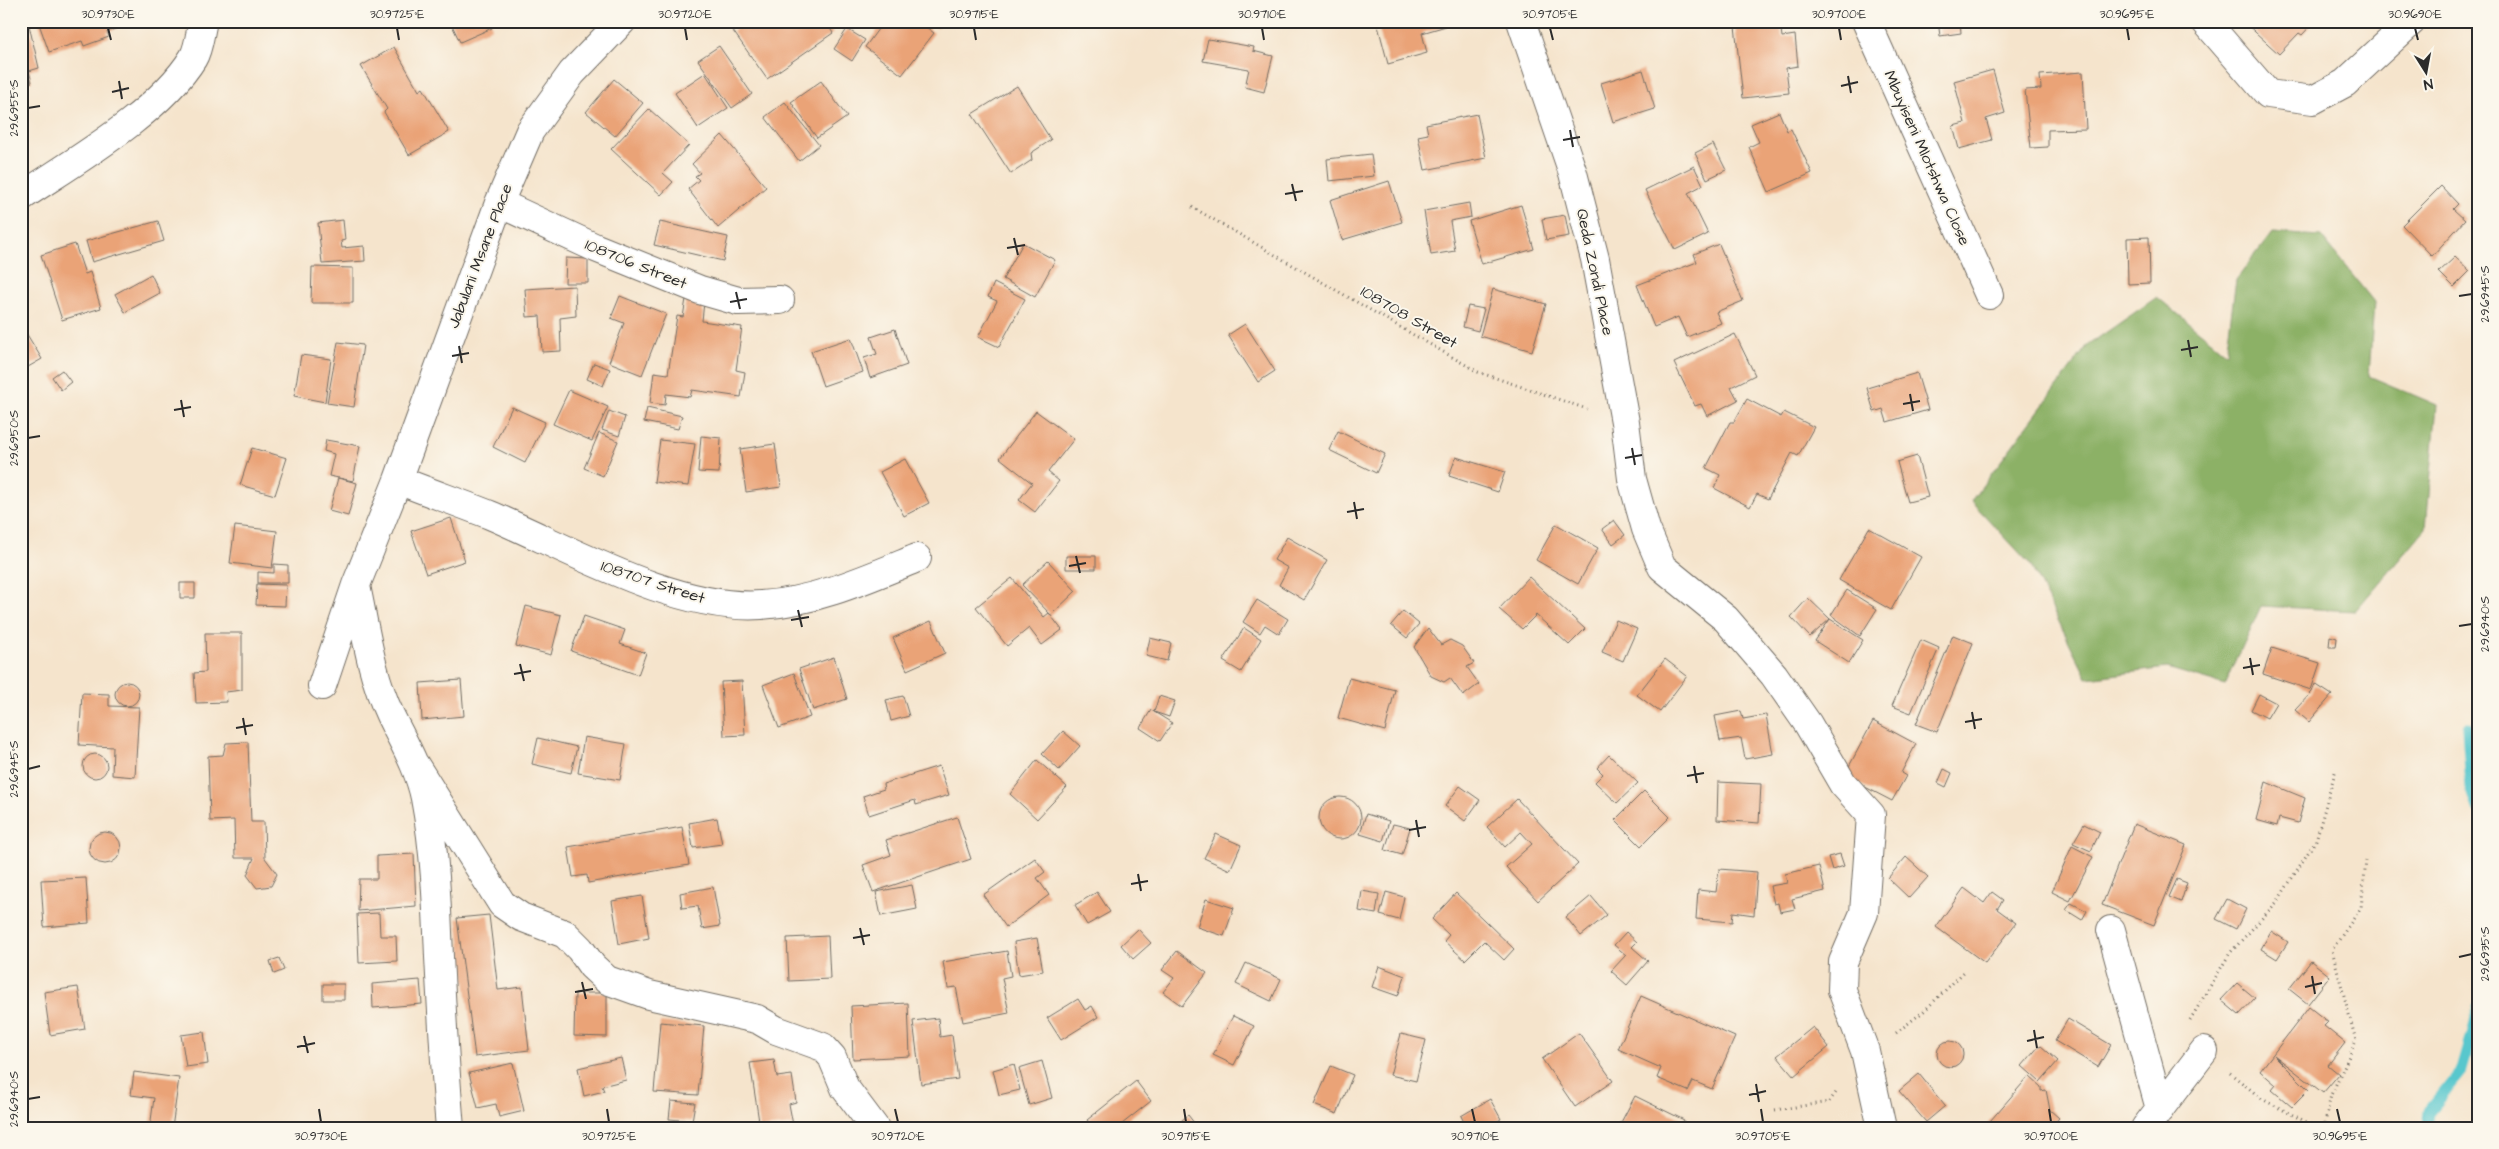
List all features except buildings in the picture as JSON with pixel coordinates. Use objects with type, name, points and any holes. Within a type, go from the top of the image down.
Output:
[{"type":"street","points":[[21,197],[114,135],[172,85],[194,56],[203,21]]},
{"type":"street","name":"Jabulani Msane Place","points":[[322,686],[356,584],[398,480],[499,203],[530,130],[572,73],[622,21]]},
{"type":"street","name":"Qeda Zondi Place","points":[[1521,21],[1573,173],[1595,259],[1625,422],[1632,479],[1646,530],[1662,567],[1726,619],[1774,675],[1808,724],[1843,784],[1871,815],[1864,913],[1843,962],[1842,990],[1865,1051],[1882,1128]]},
{"type":"street","name":"Mbuyiseni Mlotshwa Close","points":[[1866,21],[1989,295]]},
{"type":"street","points":[[2205,21],[2268,94],[2313,100],[2345,83],[2412,21]]},
{"type":"street","name":"108706 Street","points":[[499,203],[596,248],[700,290],[738,301],[780,300]]},
{"type":"street","name":"108707 Street","points":[[398,480],[489,515],[621,575],[692,597],[728,605],[762,606],[796,599],[853,584],[917,558]]},
{"type":"street","points":[[356,584],[378,683],[390,714],[415,765],[502,904],[521,917],[566,934],[592,966],[607,980],[649,995],[757,1019],[776,1030],[823,1047],[832,1057],[845,1088],[876,1128]]},
{"type":"street","points":[[415,765],[424,796],[430,831],[450,1128]]},
{"type":"street","points":[[2111,930],[2152,1118]]},
{"type":"street","points":[[2152,1118],[2204,1051]]},
{"type":"path","name":"108708 Street","points":[[1192,207],[1478,372],[1625,422]]},
{"type":"path","points":[[2230,953],[2277,902],[2316,840],[2336,769]]},
{"type":"path","points":[[2324,1128],[2331,1095],[2356,1041],[2332,950],[2361,908],[2366,860]]},
{"type":"green space","points":[[2272,233],[2321,236],[2374,302],[2369,376],[2437,405],[2426,528],[2355,611],[2261,606],[2225,685],[2167,668],[2087,678],[2030,564],[1971,501],[2088,345],[2157,297],[2226,353],[2236,280]]},
{"type":"waterway","points":[[2467,727],[2471,787],[2478,808]]},
{"type":"waterway","points":[[2427,1128],[2429,1111],[2462,1070],[2478,1007]]}]
